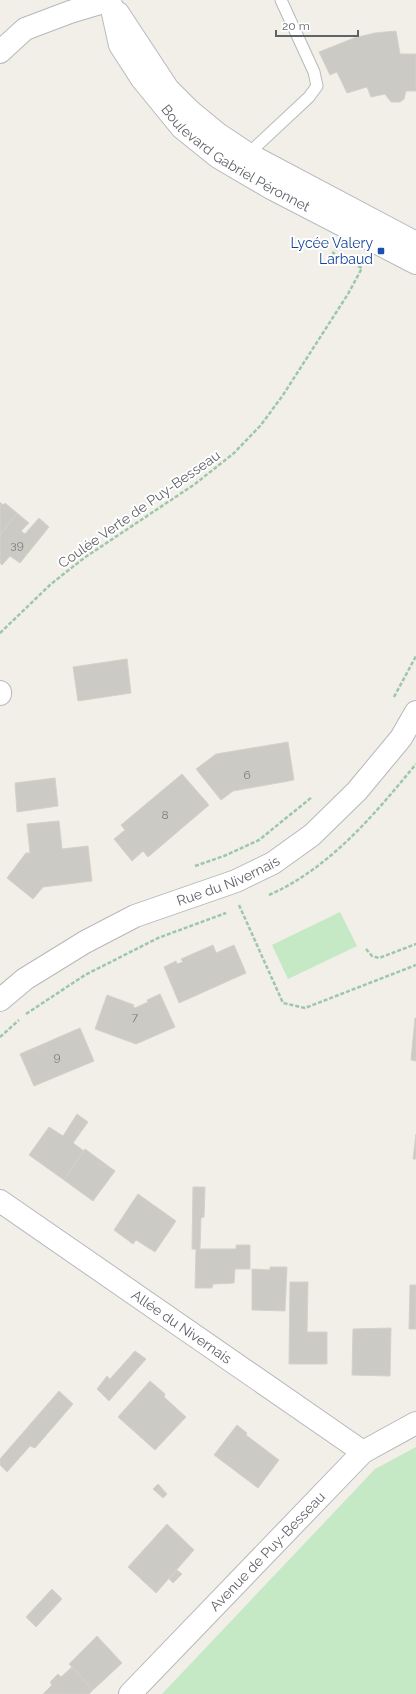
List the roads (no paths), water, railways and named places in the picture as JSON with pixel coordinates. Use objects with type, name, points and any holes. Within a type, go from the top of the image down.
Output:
[{"type":"street","name":"Boulevard Gabriel Péronnet","points":[[110,0],[168,89],[190,111],[218,134],[248,154],[416,243]]},
{"type":"street","name":"Boulevard Gabriel Péronnet","points":[[110,0],[120,45],[142,79],[182,128],[218,157],[271,188],[416,263]]},
{"type":"street","points":[[0,52],[25,28],[110,0]]},
{"type":"street","name":"Rue du Nivernais","points":[[0,1000],[25,979],[85,942],[135,916],[236,881],[273,864],[312,835],[357,791],[401,738],[416,712]]},
{"type":"street","name":"Allée du Nivernais","points":[[0,1201],[363,1452]]},
{"type":"street","name":"Avenue de Puy-Besseau","points":[[130,1694],[363,1452],[416,1423]]},
{"type":"lane","points":[[248,154],[309,97],[316,86],[314,72],[281,0]]},
{"type":"place","name":"Lycée Valery Larbaud","points":[[381,251]]}]
